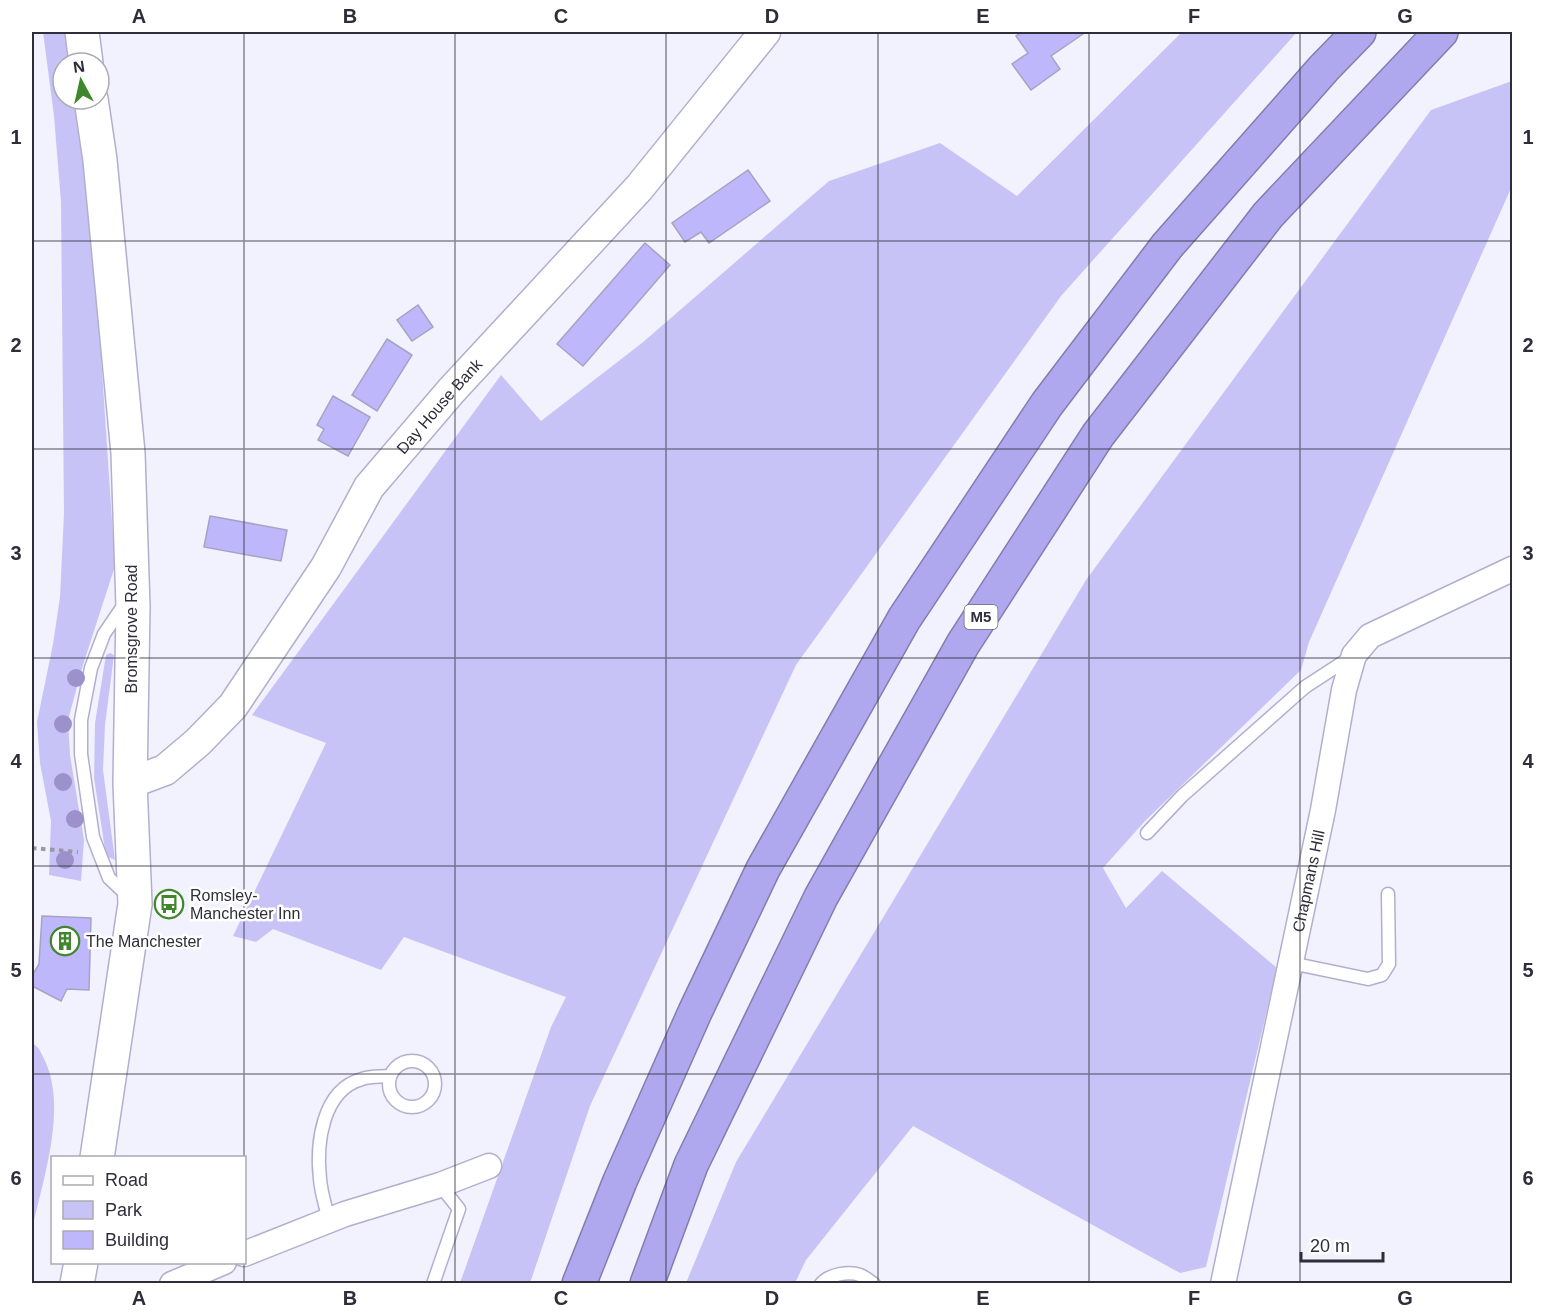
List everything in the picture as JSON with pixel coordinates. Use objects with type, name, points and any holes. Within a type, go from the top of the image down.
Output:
[{"type":"highway","points":[[579,1284],[620,1180],[763,869],[904,619],[1047,404],[1167,246],[1324,68],[1359,32]]},
{"type":"highway","name":"M5","points":[[647,1284],[691,1165],[821,897],[963,644],[1098,435],[1268,216],[1441,32]]},
{"type":"main road","points":[[82,32],[84,51]]},
{"type":"main road","name":"Bromsgrove Road","points":[[93,111],[100,160],[128,453],[133,607],[130,783],[135,904],[97,1156]]},
{"type":"main road","points":[[77,1284],[81,1264]]},
{"type":"street","name":"Day House Bank","points":[[130,783],[165,770],[198,742],[234,706],[326,567],[369,487],[451,391],[639,188],[765,32]]},
{"type":"street","name":"Chapmans Hill","points":[[1222,1284],[1323,810],[1344,690],[1354,655],[1370,636],[1512,569]]},
{"type":"street","points":[[246,1253],[345,1214],[440,1185],[489,1166]]},
{"type":"street","points":[[172,1284],[222,1264]]},
{"type":"lane","points":[[133,607],[121,609],[104,634],[91,668],[81,720],[81,754],[93,837],[109,878],[135,904]]},
{"type":"lane","points":[[1147,833],[1182,796],[1305,687],[1354,655]]},
{"type":"lane","points":[[1291,963],[1368,979],[1382,975],[1389,964],[1388,894]]},
{"type":"lane","points":[[328,1221],[320,1180],[319,1143],[326,1115],[336,1096],[348,1085],[362,1079],[390,1076]]},
{"type":"lane","points":[[433,1284],[459,1209],[440,1185]]},
{"type":"lane","points":[[822,1284],[824,1280],[842,1274],[860,1275],[874,1284]]},
{"type":"path","points":[[32,848],[100,853]]},
{"type":"green space","points":[[43,32],[67,32],[69,51],[51,51],[51,93]]},
{"type":"green space","points":[[1182,32],[1297,32],[1061,296],[796,665],[590,1106],[530,1283],[460,1283],[551,1027],[566,997],[404,937],[381,970],[273,929],[256,942],[233,936],[326,743],[252,715],[501,375],[541,421],[642,343],[829,181],[940,143],[1017,196]]},
{"type":"green space","points":[[1512,81],[1512,186],[1309,642],[1301,670],[1145,821],[1103,868],[1126,908],[1162,871],[1277,968],[1206,1267],[1180,1273],[913,1126],[806,1260],[795,1283],[686,1283],[736,1162],[1086,580],[1431,110]]},
{"type":"green space","points":[[53,111],[78,111],[99,325],[115,566],[68,720],[70,755],[84,840],[81,881],[49,875],[51,821],[40,763],[37,722],[60,597],[64,513],[61,202]]},
{"type":"green space","points":[[110,653],[114,655],[105,725],[103,770],[115,860],[106,856],[94,778],[95,723],[106,655]]},
{"type":"green space","points":[[32,1043],[40,1050],[50,1076],[54,1097],[54,1119],[47,1166],[32,1230]]},
{"type":"building","points":[[1022,32],[1081,32],[1083,34],[1051,56],[1060,69],[1031,90],[1012,64],[1028,53],[1016,36]]},
{"type":"building","points":[[748,170],[770,201],[709,243],[701,232],[685,242],[672,223]]},
{"type":"building","points":[[645,243],[670,265],[583,366],[557,344]]},
{"type":"building","points":[[418,305],[433,327],[412,341],[397,320]]},
{"type":"building","points":[[387,339],[412,355],[377,411],[352,395]]},
{"type":"building","points":[[333,396],[370,417],[348,456],[318,440],[324,429],[317,425]]},
{"type":"building","points":[[210,516],[287,530],[281,561],[204,547]]},
{"type":"building","name":"The Manchester","points":[[42,916],[91,918],[89,990],[67,989],[61,1001],[32,986],[32,976],[39,964]]},
{"type":"place","name":"Romsley- Manchester Inn","points":[[169,904]]},
{"type":"place","name":"The Manchester","points":[[65,941]]}]
